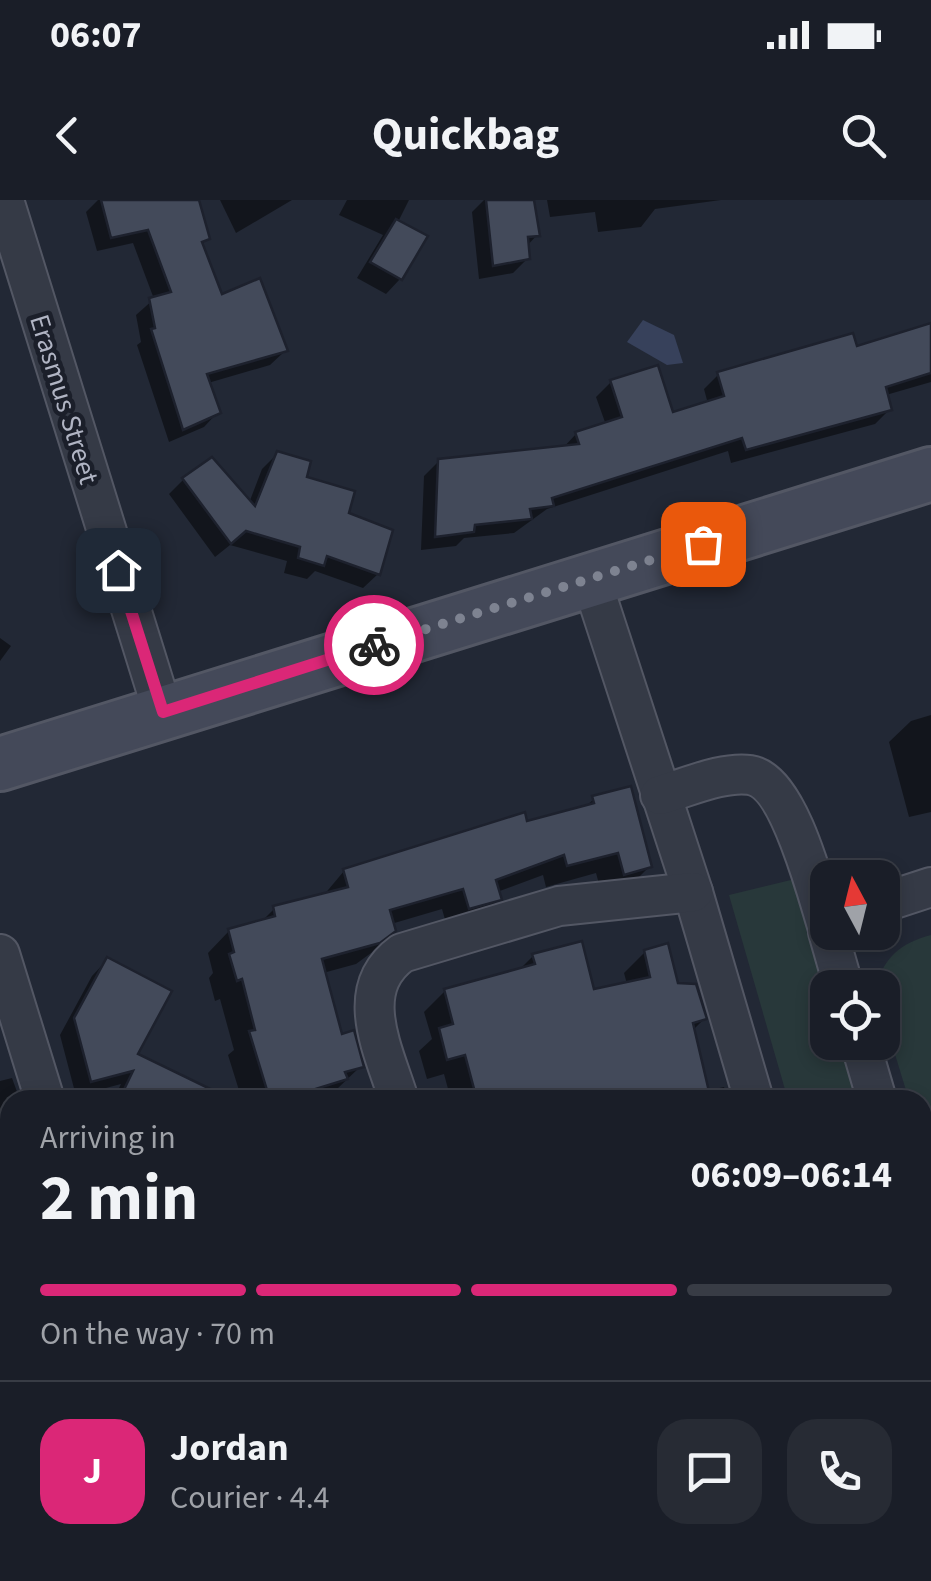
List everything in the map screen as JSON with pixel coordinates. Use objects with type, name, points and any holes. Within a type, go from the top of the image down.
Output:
[{"type":"main road","points":[[0,764],[931,474]]},
{"type":"street","name":"Erasmus Street","points":[[4,200],[163,712]]},
{"type":"street","points":[[591,579],[693,892],[751,1090]]},
{"type":"street","points":[[660,795],[741,775],[761,779],[777,794],[795,828],[810,874]]},
{"type":"street","points":[[900,897],[931,887]]},
{"type":"street","points":[[396,1090],[378,1033],[373,989],[384,966],[402,953],[559,906],[693,892]]},
{"type":"street","points":[[0,955],[43,1090]]},
{"type":"street","points":[[865,1060],[874,1090]]},
{"type":"shaded area","points":[[795,879],[810,929],[810,950],[816,950],[823,970],[810,970],[810,1060],[851,1060],[860,1090],[785,1090],[729,895]]},
{"type":"shaded area","points":[[931,935],[931,1090],[906,1090],[897,1060],[900,1060],[900,970],[883,970],[900,950]]},
{"type":"water","points":[[643,320],[674,335],[683,363],[667,365],[627,342]]},
{"type":"building","points":[[101,200],[199,200],[210,239],[202,242],[222,294],[260,278],[288,351],[207,374],[221,413],[183,430],[151,329],[155,328],[149,298],[171,292],[148,230],[111,238]]},
{"type":"building","points":[[486,200],[534,200],[540,236],[528,237],[530,259],[493,266]]},
{"type":"building","points":[[396,219],[428,236],[402,280],[370,262]]},
{"type":"building","points":[[931,323],[931,373],[886,387],[892,410],[746,450],[742,438],[552,498],[554,506],[530,509],[532,519],[475,525],[474,532],[435,537],[438,459],[579,444],[575,432],[622,417],[610,380],[658,365],[673,412],[724,396],[717,372],[853,333],[857,346]]},
{"type":"building","points":[[277,451],[311,461],[307,477],[355,491],[349,513],[393,530],[380,575],[327,556],[324,566],[298,558],[300,547],[246,531],[231,544],[182,478],[212,457],[255,506]]},
{"type":"building","points":[[631,786],[652,867],[624,875],[618,853],[567,866],[564,855],[496,880],[502,900],[469,909],[463,889],[390,910],[396,931],[380,943],[322,959],[342,1034],[354,1030],[364,1067],[345,1072],[348,1079],[312,1090],[267,1090],[249,1031],[255,1030],[242,979],[237,981],[229,954],[234,952],[228,929],[275,916],[273,906],[348,887],[343,869],[525,812],[527,821],[594,803],[592,796]]},
{"type":"building","points":[[582,941],[594,989],[650,977],[644,950],[668,943],[678,983],[696,984],[707,1019],[693,1023],[709,1090],[474,1090],[465,1055],[447,1060],[439,1028],[453,1024],[444,989],[535,964],[532,954]]},
{"type":"building","points":[[107,957],[172,991],[138,1054],[212,1090],[124,1090],[133,1071],[91,1082],[74,1018]]},
{"type":"way so far","points":[[374,645],[703,544]]},
{"type":"route","points":[[118,570],[163,712],[374,645]]}]
